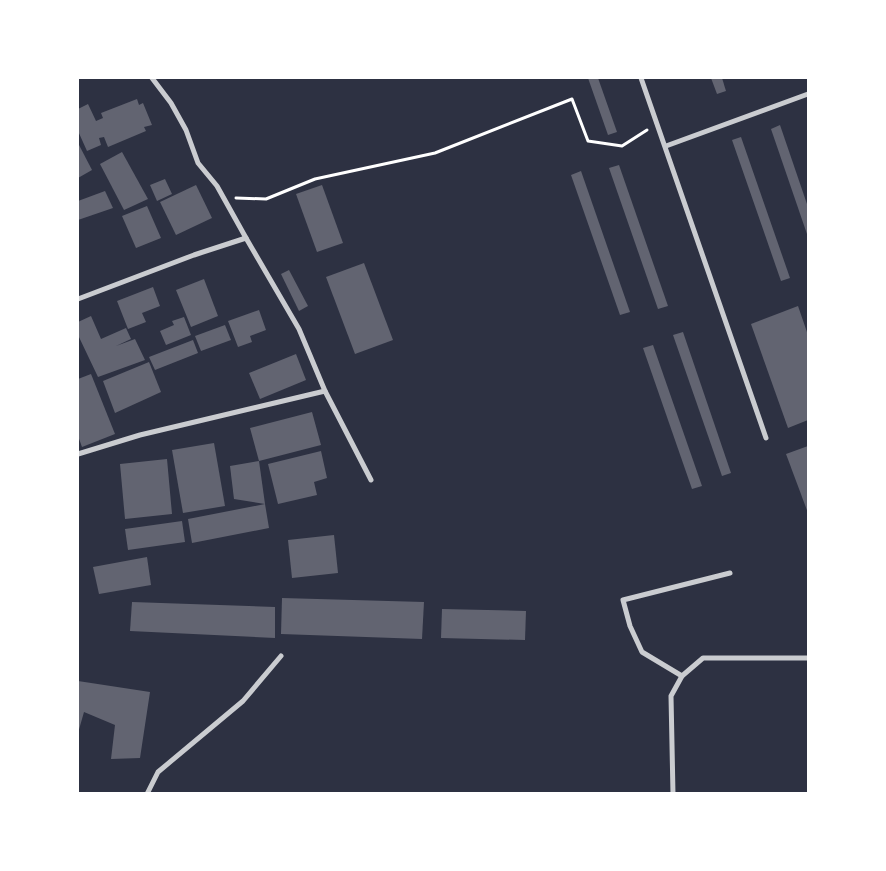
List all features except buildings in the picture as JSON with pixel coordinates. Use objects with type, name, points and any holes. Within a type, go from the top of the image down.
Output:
[{"type":"street","points":[[152,78],[171,102],[198,162],[223,197],[299,330],[326,391],[372,480]]},
{"type":"street","points":[[641,78],[766,438]]},
{"type":"street","points":[[666,146],[808,94]]},
{"type":"street","points":[[78,299],[194,255],[246,238]]},
{"type":"street","points":[[78,454],[140,435],[326,391]]},
{"type":"street","points":[[682,676],[642,652],[630,626],[623,600],[730,573]]},
{"type":"street","points":[[146,794],[158,772],[243,702],[281,656]]},
{"type":"street","points":[[673,794],[671,696],[682,676],[703,658],[808,658]]},
{"type":"path","points":[[223,197],[266,199],[315,180],[435,153],[572,99],[588,141],[622,146],[658,123]]}]
